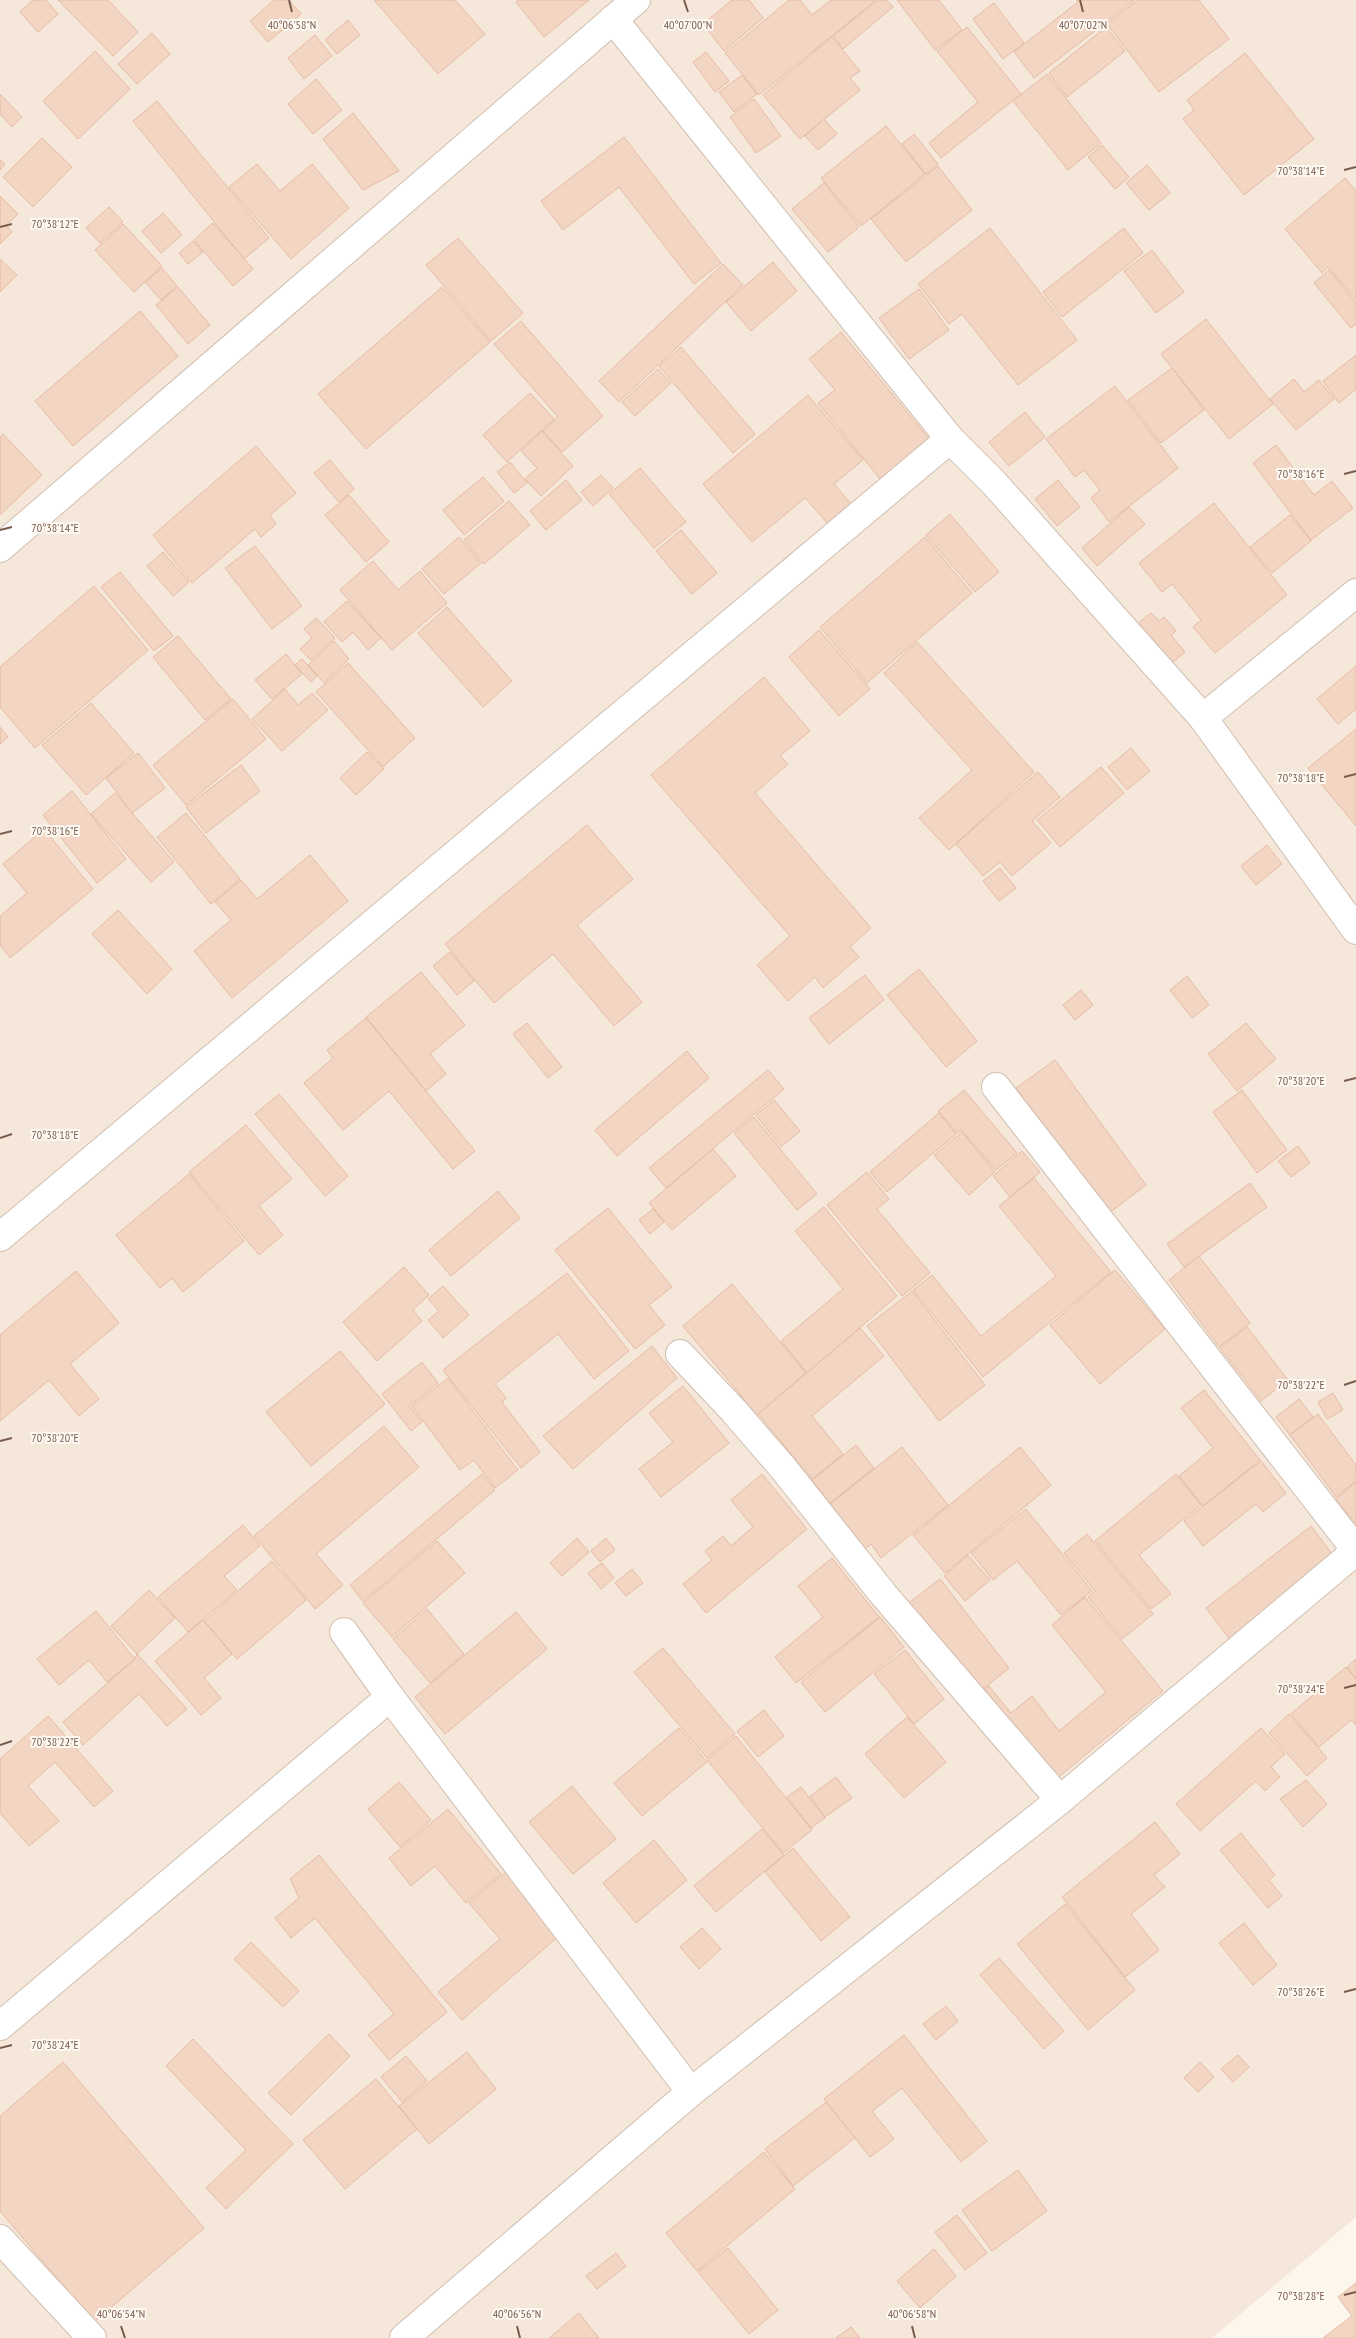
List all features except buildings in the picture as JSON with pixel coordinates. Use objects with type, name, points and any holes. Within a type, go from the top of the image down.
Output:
[{"type":"street","points":[[0,548],[636,0]]},
{"type":"street","points":[[613,19],[950,439],[994,483],[1203,718],[1356,930]]},
{"type":"street","points":[[0,1237],[950,439]]},
{"type":"street","points":[[1203,718],[1356,593]]},
{"type":"street","points":[[404,2338],[691,2092],[1060,1800],[1356,1551],[996,1088]]},
{"type":"street","points":[[680,1354],[733,1410],[783,1468],[882,1594],[1060,1800]]},
{"type":"street","points":[[344,1632],[390,1697],[691,2092]]},
{"type":"street","points":[[0,2026],[390,1697]]},
{"type":"street","points":[[0,2239],[92,2338]]},
{"type":"shaded area","points":[[0,0],[1356,0],[1356,2217],[1212,2338],[0,2338]]}]
